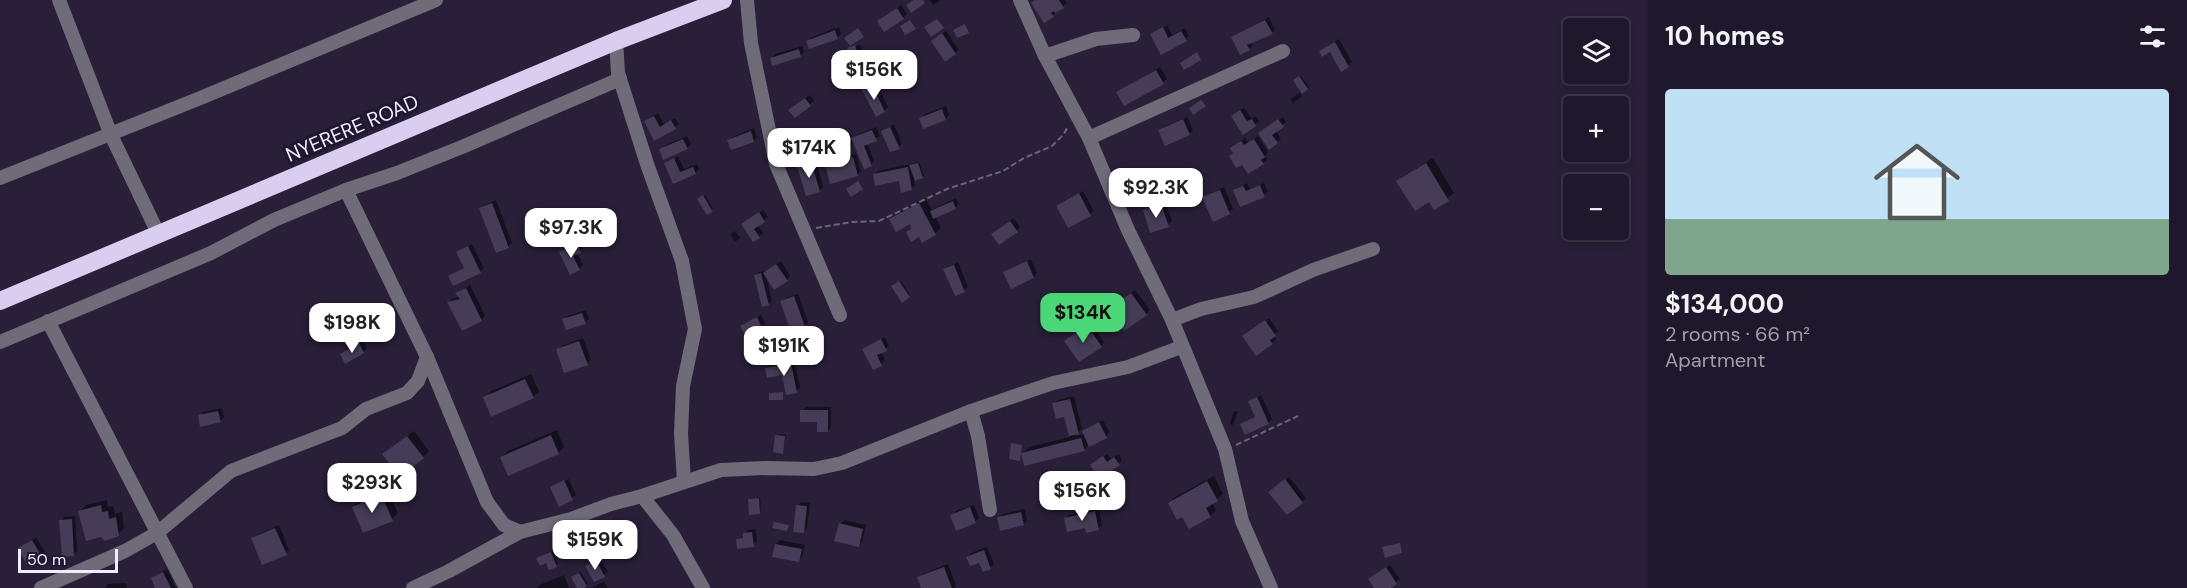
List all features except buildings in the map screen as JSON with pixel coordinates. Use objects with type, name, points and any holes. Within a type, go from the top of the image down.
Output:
[{"type":"highway","name":"NYERERE ROAD","points":[[0,301],[616,41],[723,0]]},
{"type":"street","points":[[59,0],[111,135],[158,233]]},
{"type":"street","points":[[0,178],[111,135],[436,0]]},
{"type":"street","points":[[747,0],[751,43],[776,164],[840,315]]},
{"type":"street","points":[[1020,0],[1045,56],[1089,138],[1128,230],[1172,320],[1181,347],[1225,449],[1242,521],[1271,588]]},
{"type":"street","points":[[1045,56],[1096,39],[1133,35]]},
{"type":"street","points":[[616,41],[620,79],[647,164],[682,261],[695,329],[683,386],[681,434],[684,481]]},
{"type":"street","points":[[1089,138],[1283,51]]},
{"type":"street","points":[[0,342],[210,253],[274,220],[346,190],[462,147],[620,79]]},
{"type":"street","points":[[346,190],[427,357],[487,502],[504,525],[520,532]]},
{"type":"street","points":[[1172,320],[1201,309],[1254,297],[1313,270],[1373,249]]},
{"type":"street","points":[[48,321],[186,588]]},
{"type":"street","points":[[413,588],[520,532],[571,519],[610,504],[733,468],[814,469],[831,466],[971,411],[1053,383],[1128,367],[1181,347]]},
{"type":"street","points":[[41,588],[108,559],[157,533],[231,471],[342,428],[366,409],[407,393],[418,381],[427,357]]},
{"type":"street","points":[[971,411],[978,436],[990,510]]},
{"type":"street","points":[[642,496],[673,535],[703,588]]},
{"type":"path","points":[[804,230],[851,222],[879,221],[947,189],[1002,171],[1052,146],[1064,135],[1076,112]]},
{"type":"path","points":[[1225,449],[1298,416]]}]
